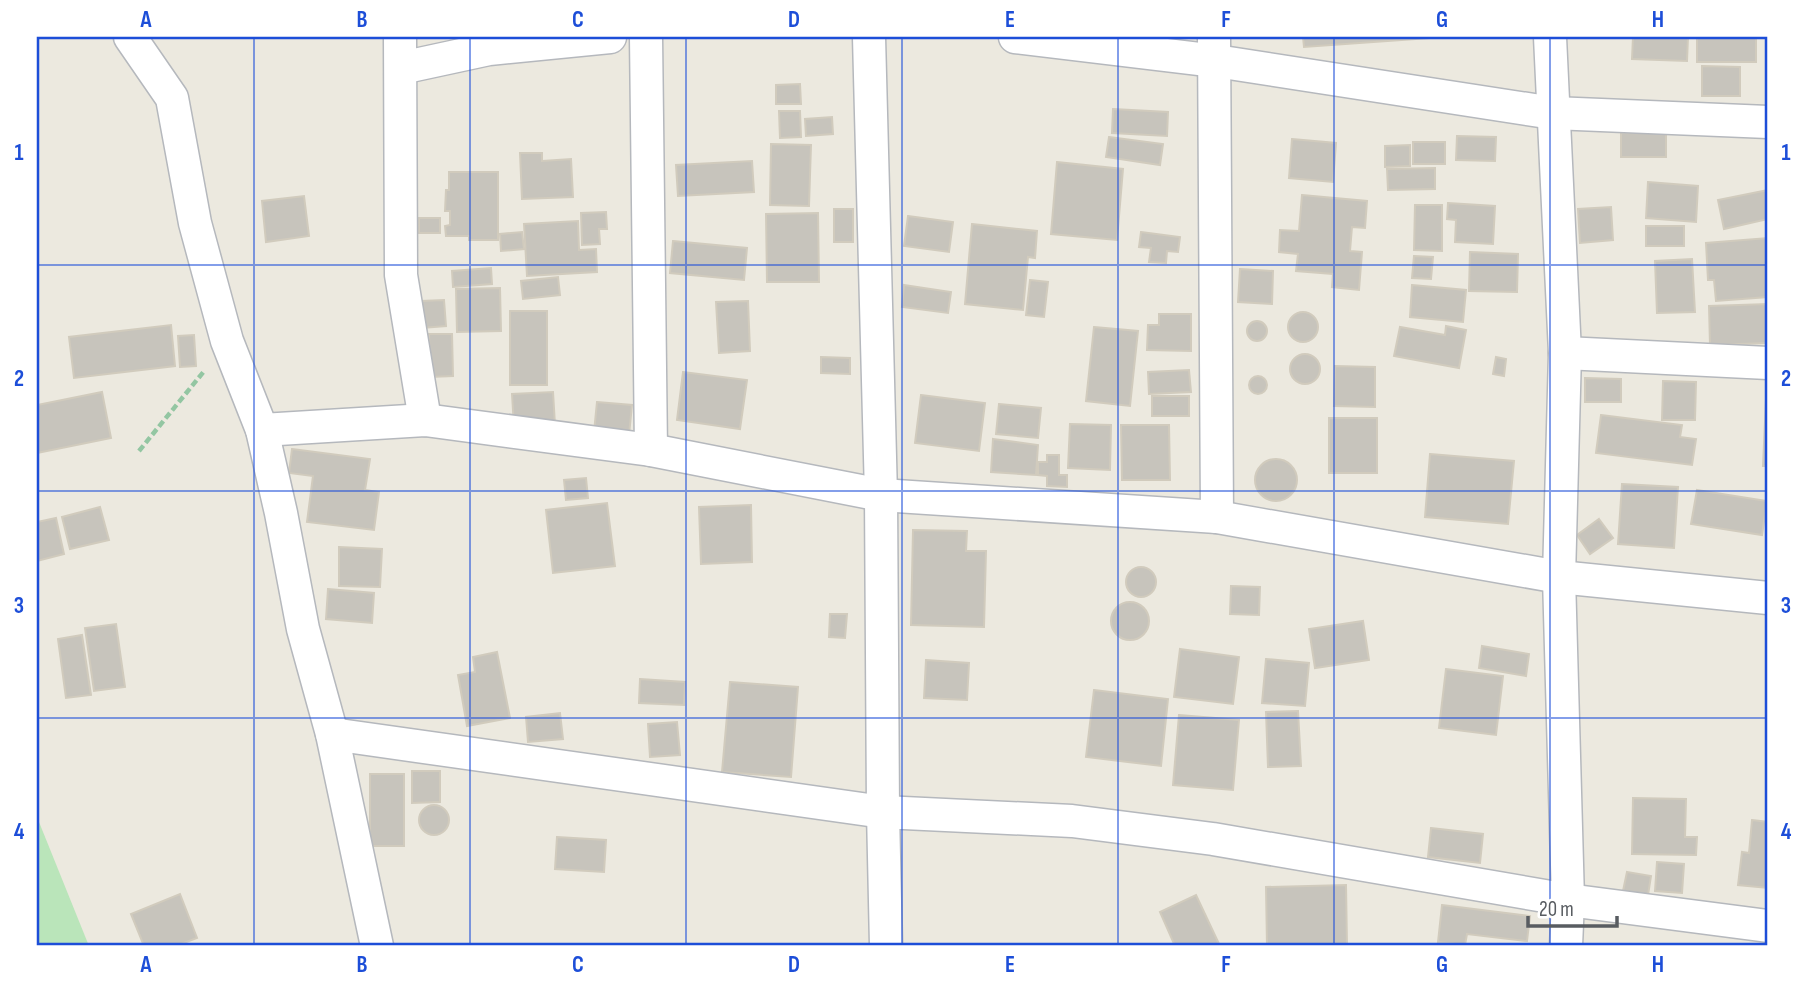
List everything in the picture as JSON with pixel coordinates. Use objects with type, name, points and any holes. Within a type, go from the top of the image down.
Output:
[{"type":"street","points":[[130,37],[172,98],[195,223],[227,341],[262,430],[303,629],[332,734],[377,946]]},
{"type":"street","points":[[400,37],[401,275],[425,420]]},
{"type":"street","points":[[401,68],[489,49],[610,37]]},
{"type":"street","points":[[646,37],[651,450]]},
{"type":"street","points":[[870,37],[881,495],[886,946]]},
{"type":"street","points":[[1015,37],[1215,49],[1553,113],[1768,122]]},
{"type":"street","points":[[1550,37],[1565,353],[1559,577],[1568,900],[1566,946]]},
{"type":"street","points":[[1215,49],[1217,517]]},
{"type":"street","points":[[1565,353],[1768,363]]},
{"type":"street","points":[[262,430],[425,420],[651,450],[881,495],[1217,517],[1559,577],[1768,598]]},
{"type":"street","points":[[332,734],[883,812],[1072,821],[1200,837],[1568,900],[1768,926]]},
{"type":"path","points":[[139,451],[227,341]]},
{"type":"green space","points":[[37,817],[89,946],[37,946]]},
{"type":"building","points":[[1303,37],[1444,37],[1304,47]]},
{"type":"building","points":[[1633,37],[1688,37],[1687,61],[1632,59]]},
{"type":"building","points":[[1697,37],[1756,37],[1756,62],[1697,62]]},
{"type":"building","points":[[1702,66],[1740,67],[1740,96],[1702,96]]},
{"type":"building","points":[[800,84],[801,104],[776,104],[776,85]]},
{"type":"building","points":[[1113,109],[1168,112],[1167,136],[1112,133]]},
{"type":"building","points":[[779,111],[800,111],[801,137],[780,138]]},
{"type":"building","points":[[832,117],[833,134],[806,136],[805,119]]},
{"type":"building","points":[[1621,133],[1666,133],[1666,157],[1621,157]]},
{"type":"building","points":[[1457,136],[1496,137],[1495,161],[1456,160]]},
{"type":"building","points":[[1109,137],[1163,144],[1160,165],[1106,157]]},
{"type":"building","points":[[1292,139],[1336,143],[1333,182],[1289,178]]},
{"type":"building","points":[[1413,142],[1445,142],[1445,164],[1413,164]]},
{"type":"building","points":[[771,144],[811,145],[809,206],[770,205]]},
{"type":"building","points":[[1410,145],[1410,166],[1385,167],[1385,146]]},
{"type":"building","points":[[520,153],[542,153],[542,161],[571,159],[573,197],[522,199]]},
{"type":"building","points":[[752,161],[754,192],[678,196],[676,165]]},
{"type":"building","points":[[1057,162],[1123,169],[1117,240],[1051,234]]},
{"type":"building","points":[[1435,168],[1435,189],[1388,190],[1387,169]]},
{"type":"building","points":[[449,172],[498,172],[498,240],[469,240],[469,236],[446,236],[445,226],[450,225],[450,211],[445,211]]},
{"type":"building","points":[[1648,182],[1698,186],[1696,222],[1646,218]]},
{"type":"building","points":[[1768,190],[1768,219],[1724,229],[1718,200]]},
{"type":"building","points":[[1302,195],[1367,201],[1365,228],[1352,227],[1350,251],[1362,252],[1359,290],[1332,287],[1333,274],[1296,271],[1298,254],[1279,252],[1280,230],[1299,231]]},
{"type":"building","points":[[304,196],[309,236],[266,242],[262,201]]},
{"type":"building","points":[[1448,203],[1495,206],[1493,244],[1455,242],[1456,220],[1447,219]]},
{"type":"building","points":[[1415,205],[1442,205],[1442,251],[1414,250]]},
{"type":"building","points":[[1611,207],[1613,240],[1580,243],[1578,209]]},
{"type":"building","points":[[834,209],[853,209],[853,242],[834,242]]},
{"type":"building","points":[[606,212],[607,229],[599,229],[600,244],[582,245],[581,213]]},
{"type":"building","points":[[818,213],[819,282],[767,282],[766,214]]},
{"type":"building","points":[[908,216],[953,222],[949,252],[904,246]]},
{"type":"building","points":[[419,218],[440,218],[440,233],[419,233]]},
{"type":"building","points":[[578,221],[579,250],[596,249],[597,272],[527,276],[524,224]]},
{"type":"building","points":[[972,224],[1037,231],[1035,258],[1028,257],[1023,310],[965,304]]},
{"type":"building","points":[[1646,226],[1684,226],[1684,246],[1646,246]]},
{"type":"building","points":[[522,232],[524,249],[501,251],[500,234]]},
{"type":"building","points":[[1141,232],[1180,237],[1178,252],[1167,251],[1166,263],[1149,262],[1151,248],[1139,247]]},
{"type":"building","points":[[1768,238],[1768,297],[1716,301],[1714,280],[1708,280],[1706,243]]},
{"type":"building","points":[[673,241],[747,248],[744,280],[670,273]]},
{"type":"building","points":[[1470,252],[1518,254],[1517,292],[1469,291]]},
{"type":"building","points":[[1414,256],[1433,257],[1431,279],[1412,278]]},
{"type":"building","points":[[1692,259],[1695,312],[1657,313],[1655,261]]},
{"type":"building","points":[[491,268],[492,284],[453,287],[452,271]]},
{"type":"building","points":[[1240,269],[1273,271],[1272,304],[1238,302]]},
{"type":"building","points":[[558,277],[560,295],[523,299],[521,281]]},
{"type":"building","points":[[1030,280],[1048,282],[1044,317],[1026,315]]},
{"type":"building","points":[[904,285],[951,292],[948,313],[902,307]]},
{"type":"building","points":[[1412,285],[1466,290],[1463,322],[1410,317]]},
{"type":"building","points":[[500,288],[501,331],[457,332],[456,289]]},
{"type":"building","points":[[444,300],[446,326],[422,328],[421,301]]},
{"type":"building","points":[[748,301],[750,351],[719,353],[716,302]]},
{"type":"building","points":[[1768,304],[1768,343],[1710,345],[1709,306]]},
{"type":"building","points":[[510,311],[547,311],[547,385],[510,385]]},
{"type":"building","points":[[1303,312],[1309,313],[1317,321],[1317,333],[1309,341],[1303,342],[1297,341],[1289,333],[1288,327],[1289,321],[1297,313]]},
{"type":"building","points":[[1159,314],[1191,314],[1191,351],[1147,350],[1148,325],[1159,325]]},
{"type":"building","points":[[1253,321],[1261,321],[1267,331],[1261,341],[1253,341],[1247,335],[1247,327]]},
{"type":"building","points":[[171,325],[175,366],[74,378],[69,337]]},
{"type":"building","points":[[1446,326],[1466,330],[1459,368],[1394,356],[1400,327],[1445,335]]},
{"type":"building","points":[[1094,327],[1138,331],[1130,406],[1086,401]]},
{"type":"building","points":[[429,334],[452,334],[453,376],[430,377]]},
{"type":"building","points":[[194,335],[196,366],[180,367],[178,336]]},
{"type":"building","points":[[1305,354],[1311,355],[1319,363],[1319,375],[1311,383],[1305,384],[1299,383],[1291,375],[1290,369],[1291,363],[1299,355]]},
{"type":"building","points":[[821,357],[850,358],[850,374],[821,373]]},
{"type":"building","points":[[1496,357],[1506,359],[1504,376],[1493,374]]},
{"type":"building","points":[[1335,366],[1375,367],[1375,407],[1334,406]]},
{"type":"building","points":[[1189,370],[1191,392],[1149,394],[1148,372]]},
{"type":"building","points":[[683,372],[747,380],[740,429],[677,420]]},
{"type":"building","points":[[1254,376],[1262,376],[1267,385],[1265,392],[1254,394],[1249,389],[1249,381]]},
{"type":"building","points":[[1585,378],[1621,379],[1621,402],[1585,402]]},
{"type":"building","points":[[1663,381],[1696,382],[1695,420],[1662,420]]},
{"type":"building","points":[[102,392],[111,438],[37,453],[37,405]]},
{"type":"building","points":[[553,392],[555,425],[514,427],[512,394]]},
{"type":"building","points":[[921,395],[985,403],[979,451],[915,443]]},
{"type":"building","points":[[1152,396],[1189,396],[1189,416],[1152,416]]},
{"type":"building","points":[[1766,399],[1768,466],[1763,466]]},
{"type":"building","points":[[597,402],[632,405],[629,435],[594,432]]},
{"type":"building","points":[[999,404],[1041,408],[1038,438],[996,434]]},
{"type":"building","points":[[1601,415],[1682,425],[1680,437],[1696,439],[1692,465],[1596,453]]},
{"type":"building","points":[[1329,418],[1377,418],[1377,473],[1329,473]]},
{"type":"building","points":[[1070,424],[1111,425],[1110,470],[1068,468]]},
{"type":"building","points":[[1121,425],[1169,425],[1170,480],[1122,480]]},
{"type":"building","points":[[993,439],[1038,445],[1036,475],[991,472]]},
{"type":"building","points":[[292,449],[370,459],[365,490],[379,492],[374,530],[307,522],[313,476],[289,473]]},
{"type":"building","points":[[1430,454],[1514,461],[1508,524],[1425,517]]},
{"type":"building","points":[[1047,455],[1059,455],[1059,475],[1067,475],[1067,487],[1047,486],[1047,476],[1038,475],[1038,462],[1047,462]]},
{"type":"building","points":[[1276,459],[1291,465],[1297,480],[1291,495],[1276,501],[1261,495],[1255,480],[1261,465]]},
{"type":"building","points":[[586,478],[588,498],[566,500],[564,480]]},
{"type":"building","points":[[1622,484],[1678,487],[1674,548],[1618,544]]},
{"type":"building","points":[[1697,490],[1767,501],[1762,535],[1691,524]]},
{"type":"building","points":[[607,503],[615,566],[553,573],[546,510]]},
{"type":"building","points":[[751,505],[752,562],[701,564],[699,507]]},
{"type":"building","points":[[100,507],[109,540],[70,549],[62,517]]},
{"type":"building","points":[[56,518],[64,554],[37,561],[37,522]]},
{"type":"building","points":[[1599,519],[1613,538],[1590,554],[1577,535]]},
{"type":"building","points":[[913,530],[967,531],[966,551],[986,551],[984,627],[911,625]]},
{"type":"building","points":[[339,547],[382,549],[380,587],[339,586]]},
{"type":"building","points":[[1141,567],[1152,571],[1156,582],[1152,593],[1141,597],[1130,593],[1126,582],[1130,571]]},
{"type":"building","points":[[1231,586],[1260,587],[1259,615],[1230,614]]},
{"type":"building","points":[[328,589],[374,593],[372,623],[326,619]]},
{"type":"building","points":[[1130,602],[1143,608],[1149,621],[1143,634],[1130,640],[1117,634],[1111,621],[1117,608]]},
{"type":"building","points":[[830,614],[847,614],[845,638],[829,637]]},
{"type":"building","points":[[1363,621],[1369,660],[1315,668],[1309,629]]},
{"type":"building","points":[[116,624],[125,687],[94,691],[85,628]]},
{"type":"building","points":[[82,635],[91,695],[66,698],[58,639]]},
{"type":"building","points":[[1482,646],[1529,654],[1526,676],[1479,668]]},
{"type":"building","points":[[1180,649],[1239,657],[1233,704],[1174,697]]},
{"type":"building","points":[[497,652],[510,718],[467,726],[458,675],[475,672],[473,657]]},
{"type":"building","points":[[1266,659],[1309,663],[1305,706],[1262,703]]},
{"type":"building","points":[[926,660],[969,663],[967,700],[924,698]]},
{"type":"building","points":[[1446,669],[1503,676],[1496,735],[1439,728]]},
{"type":"building","points":[[640,679],[685,682],[684,705],[639,703]]},
{"type":"building","points":[[730,682],[798,687],[791,777],[722,772]]},
{"type":"building","points":[[1094,690],[1168,699],[1161,766],[1086,757]]},
{"type":"building","points":[[1298,711],[1301,766],[1268,767],[1266,712]]},
{"type":"building","points":[[560,713],[563,739],[528,742],[526,717]]},
{"type":"building","points":[[1179,715],[1239,720],[1233,790],[1173,785]]},
{"type":"building","points":[[677,722],[680,755],[650,757],[648,724]]},
{"type":"building","points":[[412,771],[440,771],[440,802],[412,803]]},
{"type":"building","points":[[370,774],[404,774],[404,846],[370,846]]},
{"type":"building","points":[[1633,798],[1686,799],[1685,837],[1697,837],[1696,855],[1632,854]]},
{"type":"building","points":[[434,805],[445,809],[449,820],[445,831],[434,835],[423,831],[419,820],[423,809]]},
{"type":"building","points":[[1752,820],[1768,822],[1768,888],[1738,885],[1742,852],[1749,853]]},
{"type":"building","points":[[1431,828],[1483,834],[1480,863],[1428,857]]},
{"type":"building","points":[[557,837],[606,840],[604,872],[555,869]]},
{"type":"building","points":[[1657,862],[1684,864],[1682,893],[1655,891]]},
{"type":"building","points":[[1627,872],[1651,876],[1648,895],[1623,891]]},
{"type":"building","points":[[1346,885],[1347,946],[1267,946],[1266,887]]},
{"type":"building","points":[[180,894],[197,938],[176,946],[144,946],[131,914]]},
{"type":"building","points":[[1196,895],[1220,946],[1175,946],[1160,912]]},
{"type":"building","points":[[1442,905],[1530,916],[1527,941],[1467,934],[1465,945],[1438,942]]}]
